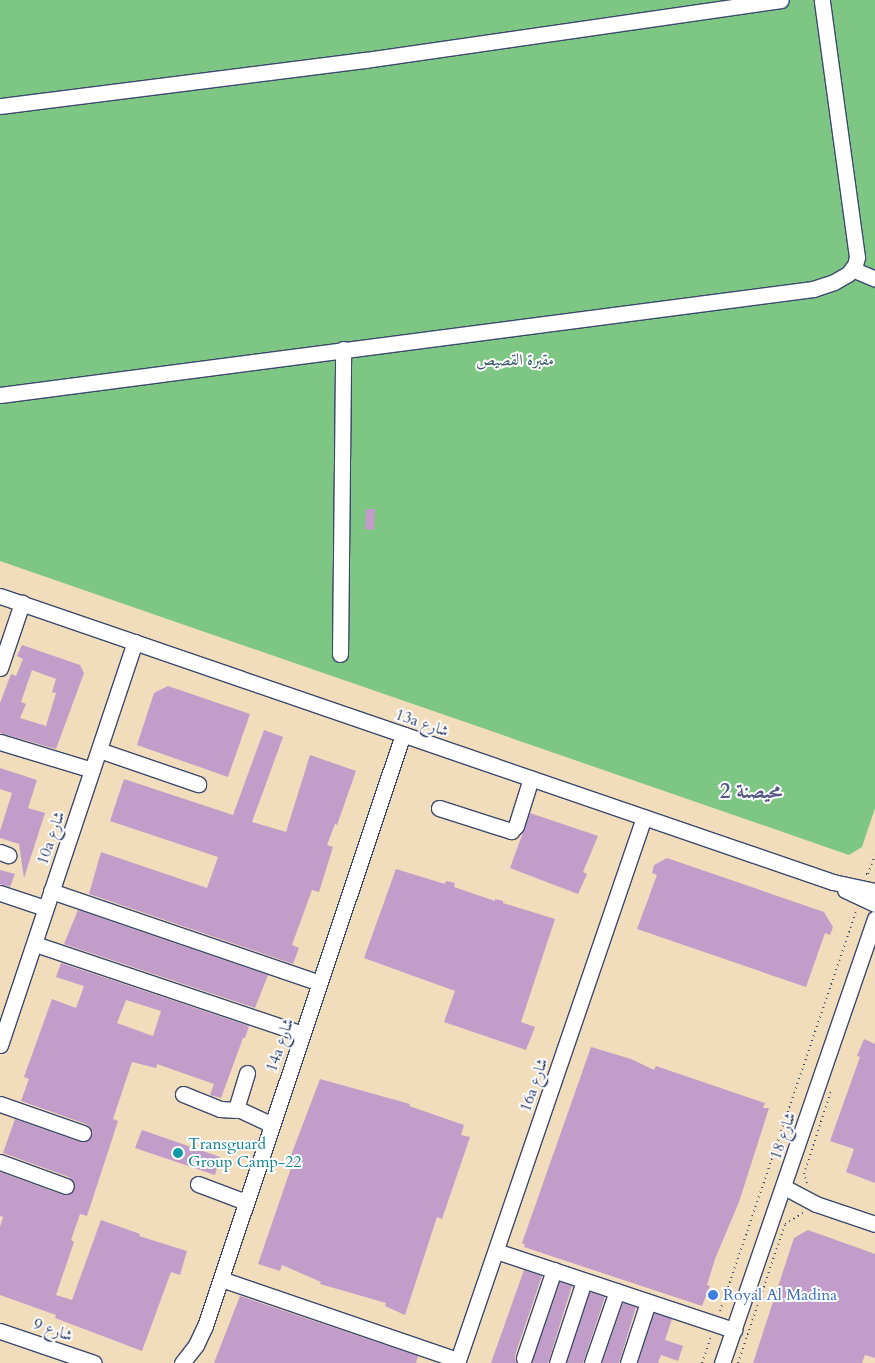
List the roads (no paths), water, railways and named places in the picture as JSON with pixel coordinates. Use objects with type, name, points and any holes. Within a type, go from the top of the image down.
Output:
[{"type":"street","points":[[0,106],[365,60],[781,0]]},
{"type":"street","points":[[0,395],[813,289],[834,282],[852,270],[856,249],[822,0]]},
{"type":"street","points":[[852,270],[875,279]]},
{"type":"street","points":[[340,654],[343,350]]},
{"type":"street","name":"13a شارع","points":[[0,596],[644,817],[840,883],[875,891]]},
{"type":"street","points":[[0,668],[22,603]]},
{"type":"street","name":"10a شارع","points":[[0,1045],[135,642]]},
{"type":"street","name":"14a شارع","points":[[182,1363],[201,1336],[403,734]]},
{"type":"street","points":[[0,742],[92,770]]},
{"type":"street","points":[[99,750],[198,784]]},
{"type":"street","points":[[439,808],[511,831],[516,826],[531,778]]},
{"type":"street","name":"16a شارع","points":[[458,1362],[644,817]]},
{"type":"street","name":"13a شارع","points":[[840,883],[844,890],[875,904]]},
{"type":"street","points":[[51,891],[319,983]]},
{"type":"street","points":[[0,893],[45,908]]},
{"type":"street","name":"شارع 18","points":[[722,1363],[875,919]]},
{"type":"street","points":[[35,944],[302,1034]]},
{"type":"street","points":[[237,1110],[236,1103],[247,1073]]},
{"type":"street","points":[[183,1094],[220,1109],[237,1110],[272,1124]]},
{"type":"street","points":[[0,1104],[82,1134]]},
{"type":"street","points":[[0,1162],[66,1186]]},
{"type":"street","points":[[198,1184],[246,1202]]},
{"type":"street","points":[[782,1192],[797,1202],[816,1204],[875,1224]]},
{"type":"street","points":[[496,1251],[734,1330]]},
{"type":"street","points":[[524,1358],[554,1270]]},
{"type":"street","points":[[221,1279],[458,1362]]},
{"type":"street","points":[[557,1363],[584,1281]]},
{"type":"street","points":[[592,1363],[617,1291]]},
{"type":"street","points":[[628,1363],[648,1302]]},
{"type":"street","name":"شارع 9","points":[[0,1331],[94,1363]]},
{"type":"place","name":"Transguard Group Camp-22","points":[[178,1153]]},
{"type":"place","name":"Royal Al Madina","points":[[713,1295]]},
{"type":"district","name":"محيصنة 2","points":[[751,792]]},
{"type":"park label","name":"مقبرة القصيص","points":[[515,360]]}]
